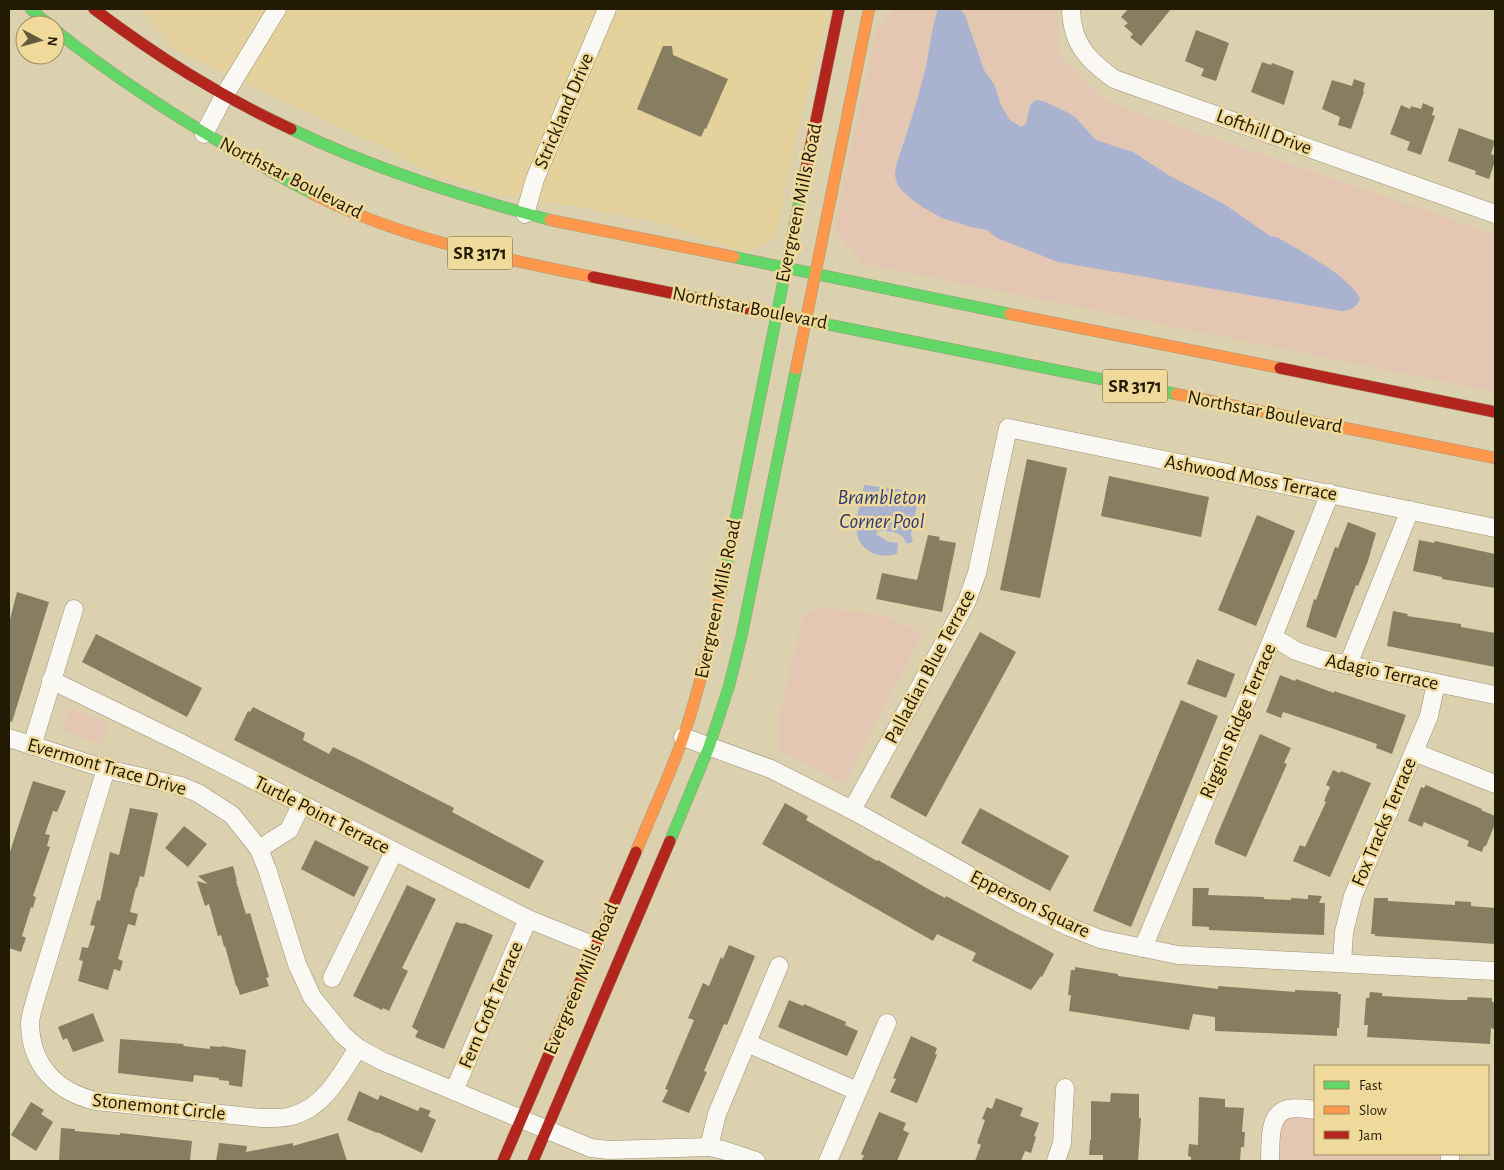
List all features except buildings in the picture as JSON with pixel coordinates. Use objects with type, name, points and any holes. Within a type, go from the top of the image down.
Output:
[{"type":"main road","name":"SR 3171","points":[[94,9],[153,53],[224,96],[294,130],[366,163],[463,196],[525,214],[1495,412]]},
{"type":"main road","name":"Evergreen Mills Road","points":[[503,1161],[683,737],[709,649],[839,9]]},
{"type":"main road","name":"Evergreen Mills Road","points":[[534,1161],[676,830],[709,747],[729,686],[742,634],[869,9]]},
{"type":"main road","name":"Northstar Boulevard","points":[[65,37],[138,92],[204,134],[318,196],[350,211],[409,233],[523,263],[1495,458]]},
{"type":"street","points":[[204,134],[224,96],[277,9]]},
{"type":"street","name":"Strickland Drive","points":[[525,214],[535,179],[606,9]]},
{"type":"street","name":"Lofthill Drive","points":[[1071,9],[1072,27],[1084,52],[1096,65],[1114,79],[1495,214]]},
{"type":"street","name":"Ashwood Moss Terrace","points":[[1008,428],[1495,528]]},
{"type":"street","name":"Palladian Blue Terrace","points":[[852,810],[967,601],[977,574],[1008,428]]},
{"type":"street","name":"Riggins Ridge Terrace","points":[[1143,948],[1273,637],[1330,493]]},
{"type":"street","points":[[1348,665],[1410,510]]},
{"type":"street","points":[[32,746],[74,609]]},
{"type":"street","name":"Adagio Terrace","points":[[1273,637],[1296,651],[1320,659],[1495,695]]},
{"type":"street","name":"Turtle Point Terrace","points":[[52,680],[181,743],[528,919],[594,946]]},
{"type":"street","name":"Fox Tracks Terrace","points":[[1342,963],[1344,932],[1353,896],[1429,716],[1436,683]]},
{"type":"street","name":"Epperson Square","points":[[683,737],[771,769],[852,810],[1020,903],[1100,939],[1178,955],[1495,971]]},
{"type":"street","name":"Evermont Trace Drive","points":[[9,738],[106,769],[161,780],[198,793],[232,815],[259,849],[302,978],[312,997],[326,1015],[358,1048],[382,1061],[591,1148],[609,1150],[709,1147],[756,1161]]},
{"type":"street","points":[[1414,752],[1495,784]]},
{"type":"street","name":"Stonemont Circle","points":[[106,769],[34,1001],[30,1022],[32,1043],[37,1058],[46,1074],[80,1098],[96,1101],[261,1118],[282,1118],[293,1116],[308,1109],[323,1098],[358,1048]]},
{"type":"street","points":[[259,849],[289,830],[301,805]]},
{"type":"street","points":[[332,978],[394,852]]},
{"type":"street","name":"Fern Croft Terrace","points":[[454,1091],[528,919]]},
{"type":"street","points":[[709,1147],[717,1114],[779,966]]},
{"type":"street","points":[[828,1161],[887,1023]]},
{"type":"street","points":[[748,1043],[857,1091]]},
{"type":"street","points":[[1056,1161],[1062,1143],[1065,1088]]},
{"type":"street","points":[[1270,1161],[1272,1127],[1278,1115],[1289,1109],[1314,1110]]},
{"type":"shaded area","points":[[141,9],[830,9],[805,96],[776,234],[763,246],[747,251],[727,247],[662,223],[575,206],[496,194],[437,176],[387,149],[176,50]]},
{"type":"shaded area","points":[[895,9],[1057,9],[1059,55],[1108,102],[1495,234],[1495,392],[861,263],[834,230],[876,28]]},
{"type":"shaded area","points":[[828,608],[886,616],[923,633],[844,785],[779,750],[778,718],[804,612]]},
{"type":"shaded area","points":[[70,708],[109,723],[101,745],[61,730]]},
{"type":"shaded area","points":[[1314,1110],[1314,1155],[1450,1155],[1450,1161],[1270,1161],[1275,1121]]},
{"type":"water","points":[[938,9],[960,9],[965,15],[984,70],[994,84],[1001,105],[1010,120],[1021,127],[1026,124],[1030,105],[1036,100],[1043,101],[1069,113],[1096,140],[1133,152],[1170,176],[1224,204],[1270,236],[1277,237],[1334,271],[1360,298],[1358,304],[1351,309],[1342,311],[1058,262],[997,238],[987,230],[942,218],[911,199],[898,186],[895,176],[896,166],[923,79]]},
{"type":"water","name":"Brambleton Corner Pool","points":[[864,485],[898,489],[919,496],[911,535],[913,542],[907,544],[902,536],[891,532],[878,531],[876,534],[889,542],[898,543],[897,554],[884,556],[874,554],[863,546],[859,539],[857,522]]},
{"type":"traffic: fast","points":[[31,9],[38,15]]},
{"type":"traffic: fast","points":[[65,38],[116,76],[180,118],[313,194]]},
{"type":"traffic: fast","points":[[291,129],[386,169],[550,220]]},
{"type":"traffic: fast","points":[[726,568],[804,178]]},
{"type":"traffic: fast","points":[[734,257],[1010,314]]},
{"type":"traffic: fast","points":[[755,310],[1176,394]]},
{"type":"traffic: fast","points":[[670,841],[709,747],[729,686],[742,634],[796,369]]},
{"type":"traffic: slow","points":[[796,369],[869,9]]},
{"type":"traffic: slow","points":[[313,194],[379,223],[414,235],[486,254],[593,277]]},
{"type":"traffic: slow","points":[[550,220],[734,257]]},
{"type":"traffic: slow","points":[[1010,314],[1280,368]]},
{"type":"traffic: slow","points":[[1176,394],[1495,458]]},
{"type":"traffic: slow","points":[[636,852],[684,735],[697,694],[726,568]]},
{"type":"traffic: jam","points":[[94,9],[213,89],[291,129]]},
{"type":"traffic: jam","points":[[804,178],[839,9]]},
{"type":"traffic: jam","points":[[593,277],[755,310]]},
{"type":"traffic: jam","points":[[1280,368],[1495,412]]},
{"type":"traffic: jam","points":[[533,1161],[670,841]]},
{"type":"traffic: jam","points":[[503,1161],[636,852]]}]
